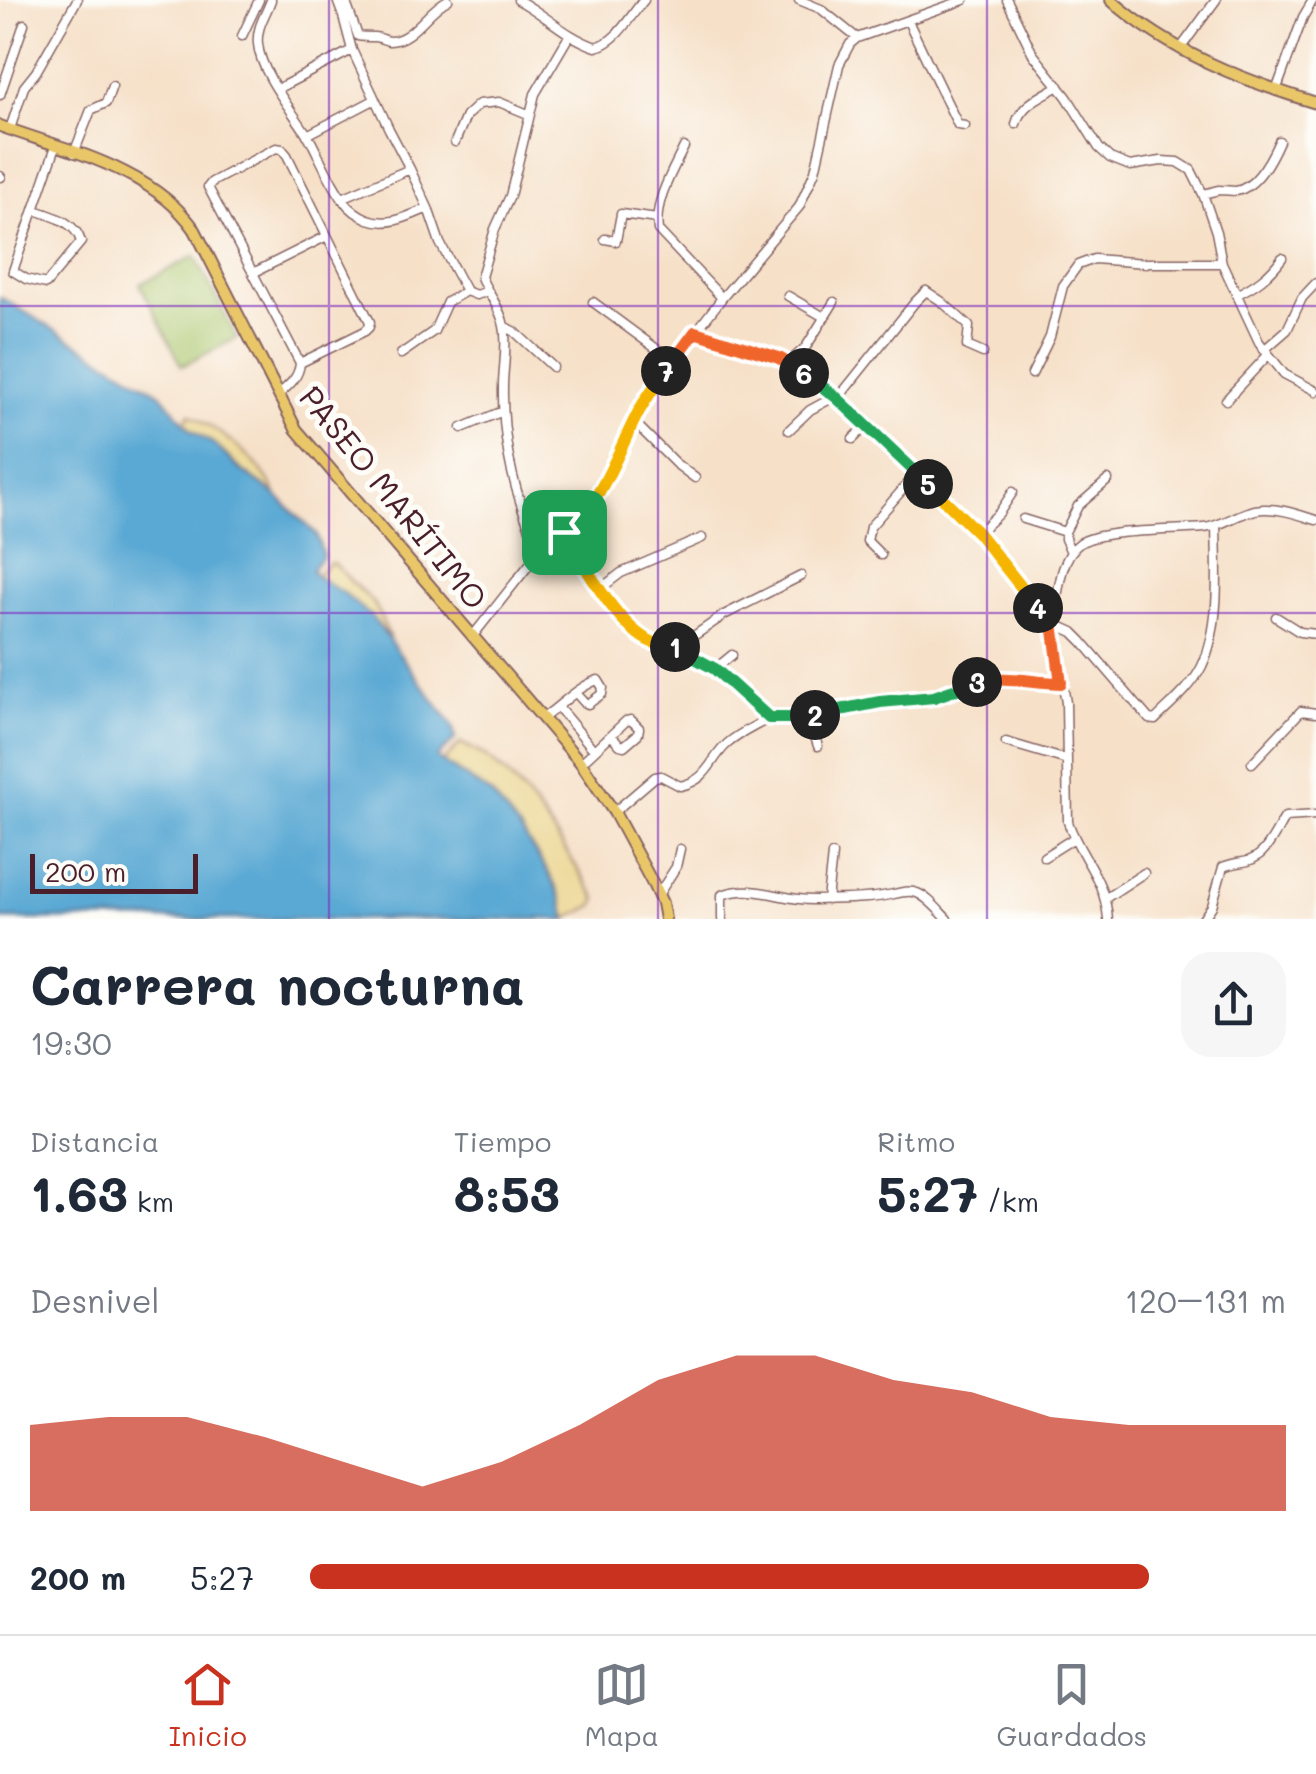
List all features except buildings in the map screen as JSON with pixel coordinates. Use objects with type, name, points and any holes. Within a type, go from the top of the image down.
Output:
[{"type":"main road","points":[[1111,0],[1154,33],[1226,72],[1316,103]]},
{"type":"main road","name":"PASEO MARÍTIMO","points":[[5,128],[130,176],[182,213],[195,230],[296,429],[580,762],[614,812],[658,895],[666,919]]},
{"type":"street","points":[[5,128],[24,87],[77,0]]},
{"type":"street","points":[[242,36],[259,0]]},
{"type":"street","points":[[271,0],[257,43],[264,63],[342,198],[352,210],[370,220],[384,222],[402,220],[428,208]]},
{"type":"street","points":[[337,0],[352,50],[428,208],[440,243],[466,290],[476,294],[488,291]]},
{"type":"street","points":[[345,0],[358,36],[390,41],[406,35],[448,0]]},
{"type":"street","points":[[518,0],[540,12],[568,36],[602,46],[643,0]]},
{"type":"street","points":[[800,0],[822,10],[857,38]]},
{"type":"street","points":[[472,637],[540,552],[590,507],[650,393],[722,298],[792,218],[815,171],[839,64],[850,44],[857,38],[964,0]]},
{"type":"street","points":[[1007,0],[1030,48],[1068,96],[1099,148],[1110,158],[1130,166],[1161,161],[1182,163],[1191,170],[1216,232],[1222,263],[1266,352],[1284,374],[1316,392]]},
{"type":"street","points":[[1180,48],[1216,0]]},
{"type":"street","points":[[1276,91],[1313,0]]},
{"type":"street","points":[[908,21],[958,125],[965,126]]},
{"type":"street","points":[[0,95],[24,24]]},
{"type":"street","points":[[540,552],[514,488],[504,434],[505,327],[481,280],[486,254],[510,196],[528,114],[540,82],[568,36]]},
{"type":"street","points":[[277,89],[352,50]]},
{"type":"street","points":[[74,152],[91,110],[106,103],[112,86]]},
{"type":"street","points":[[1016,124],[1026,106],[1058,86]]},
{"type":"street","points":[[308,135],[374,100]]},
{"type":"street","points":[[455,142],[466,116],[478,104],[498,102],[528,114]]},
{"type":"street","points":[[1203,194],[1246,186],[1258,176],[1279,142]]},
{"type":"street","points":[[36,210],[69,224],[81,242],[46,284],[13,271],[56,146]]},
{"type":"street","points":[[684,147],[664,189],[657,219],[662,236],[722,298]]},
{"type":"street","points":[[278,395],[294,381],[300,363],[208,186],[271,150],[282,150],[287,155],[370,322],[369,327],[300,363]]},
{"type":"street","points":[[342,198],[410,169]]},
{"type":"street","points":[[604,239],[616,241],[622,214],[657,219]]},
{"type":"street","points":[[254,273],[327,236]]},
{"type":"street","points":[[1236,295],[1261,282],[1282,258]]},
{"type":"street","points":[[1032,374],[1050,337],[1063,286],[1078,265],[1094,259],[1222,263]]},
{"type":"street","points":[[1226,400],[1287,330],[1302,298],[1316,283]]},
{"type":"street","points":[[401,354],[427,337],[447,302],[466,290]]},
{"type":"street","points":[[789,430],[810,410],[836,397],[926,292],[967,324],[968,346],[983,353]]},
{"type":"street","points":[[788,296],[824,317]]},
{"type":"street","points":[[593,302],[673,362]]},
{"type":"street","points":[[790,362],[806,347],[834,302]]},
{"type":"street","points":[[505,327],[553,367]]},
{"type":"street","points":[[695,332],[790,362],[836,397],[978,533],[1040,611],[1082,640],[1149,720],[1155,720],[1189,684],[1206,656],[1218,588],[1216,526]]},
{"type":"street","points":[[462,428],[504,411]]},
{"type":"street","points":[[634,422],[667,456],[696,478]]},
{"type":"street","points":[[853,439],[866,426]]},
{"type":"street","points":[[881,555],[867,541],[870,527],[917,473]]},
{"type":"street","points":[[1072,552],[1066,543],[1066,532],[1081,502],[1108,480]]},
{"type":"street","points":[[978,533],[1013,492]]},
{"type":"street","points":[[1108,919],[1106,898],[1068,822],[1066,703],[1053,623],[1064,570],[1072,552],[1080,544],[1102,536],[1216,526],[1266,508],[1316,520]]},
{"type":"street","points":[[1023,519],[1066,532]]},
{"type":"street","points":[[564,532],[600,589],[638,632],[715,669],[769,718]]},
{"type":"street","points":[[600,589],[622,573],[702,538]]},
{"type":"street","points":[[678,648],[724,615],[801,576]]},
{"type":"street","points":[[1276,616],[1300,632],[1316,634]]},
{"type":"street","points":[[715,669],[732,655]]},
{"type":"street","points":[[614,812],[655,777],[662,776],[680,786],[688,784],[714,764],[728,743],[769,718],[807,713],[809,716],[880,702],[934,697],[987,679],[1061,683]]},
{"type":"street","points":[[543,718],[576,692]]},
{"type":"street","points":[[558,707],[594,750]]},
{"type":"street","points":[[1252,763],[1301,711],[1316,713]]},
{"type":"street","points":[[809,716],[818,746]]},
{"type":"street","points":[[580,762],[611,735]]},
{"type":"street","points":[[1006,742],[1066,760]]},
{"type":"street","points":[[1203,919],[1212,906],[1223,867],[1254,860],[1264,851],[1284,817],[1316,815]]},
{"type":"street","points":[[1044,857],[1074,838]]},
{"type":"street","points":[[658,895],[676,867],[680,850]]},
{"type":"street","points":[[827,900],[832,855]]},
{"type":"street","points":[[1106,898],[1144,873]]},
{"type":"street","points":[[722,919],[722,894],[760,890],[793,900],[876,898],[912,891],[922,895],[946,919]]},
{"type":"green space","points":[[195,256],[237,338],[182,366],[140,284]]},
{"type":"sand","points":[[190,414],[251,459],[276,495],[191,430],[184,423]]},
{"type":"sand","points":[[333,563],[375,605],[390,638],[355,604],[315,576]]},
{"type":"sand","points":[[461,743],[491,761],[525,794],[597,898],[594,905],[567,919],[548,872],[521,831],[491,794],[443,762]]},
{"type":"water","points":[[0,297],[161,394],[191,430],[276,495],[316,534],[323,556],[312,573],[372,617],[453,726],[455,739],[437,758],[491,794],[521,831],[548,872],[567,919],[0,919]]},
{"type":"route","points":[[695,332],[732,342],[790,362],[817,382],[978,533],[1053,623],[1061,683],[987,679],[934,697],[880,702],[809,716],[807,713],[769,718],[715,669],[638,632],[600,589],[564,532],[578,521],[601,491],[638,412],[695,332]]}]
